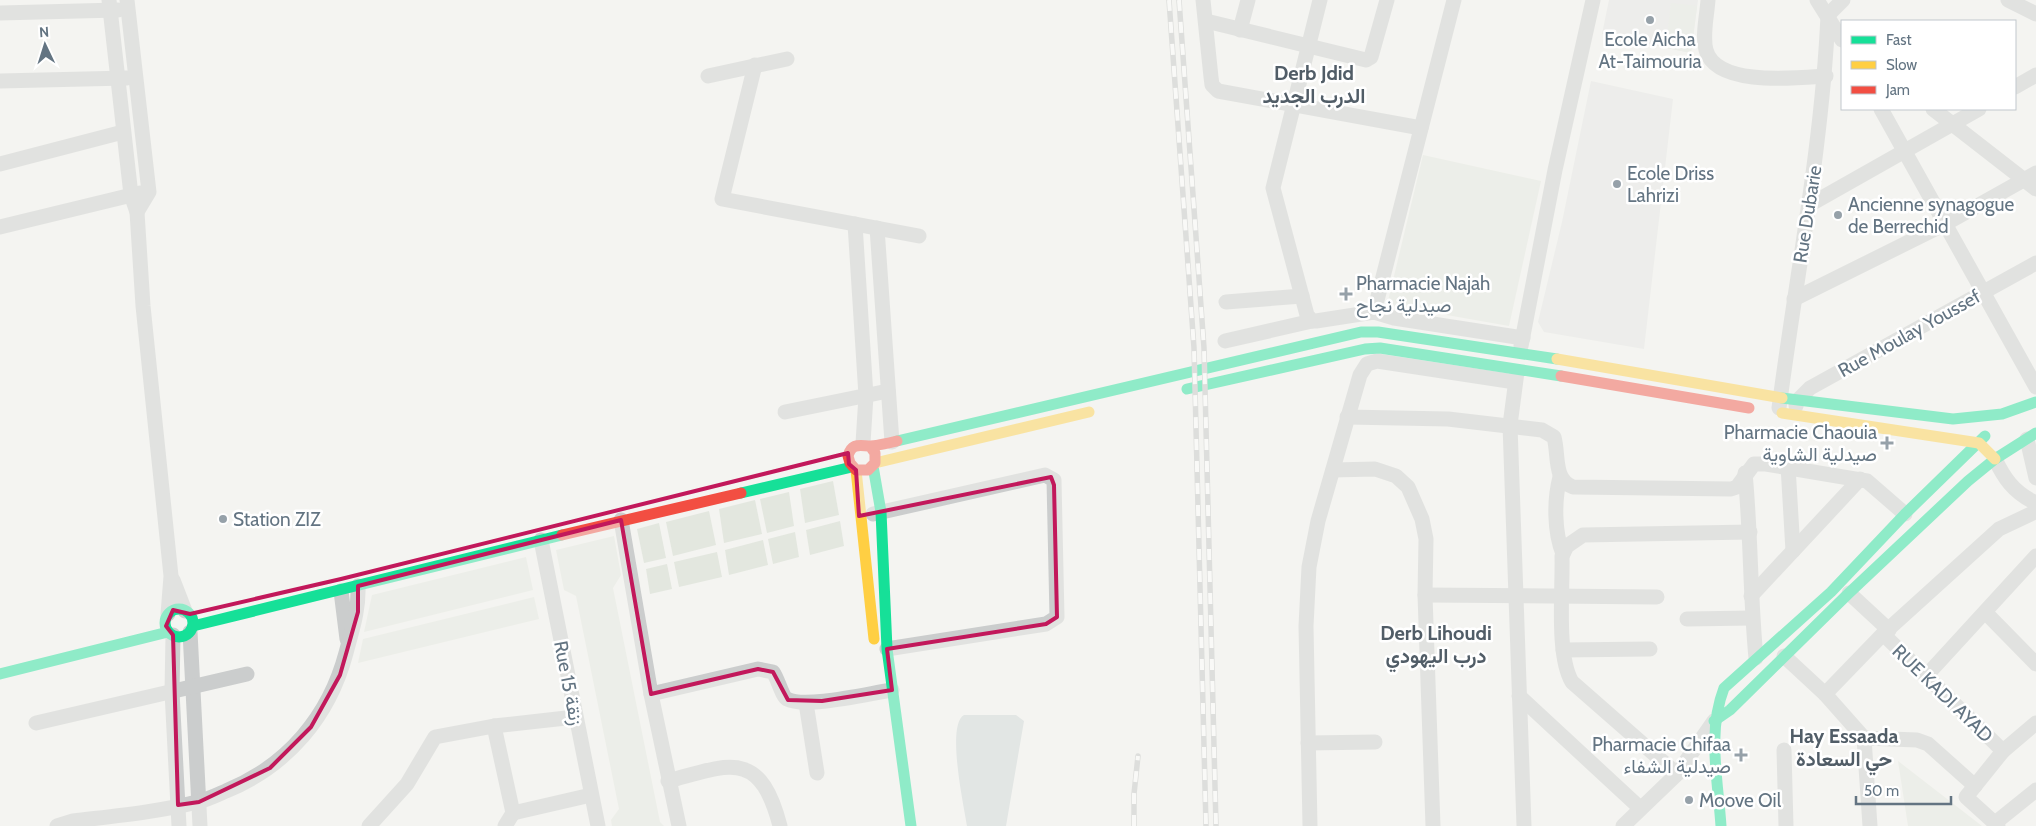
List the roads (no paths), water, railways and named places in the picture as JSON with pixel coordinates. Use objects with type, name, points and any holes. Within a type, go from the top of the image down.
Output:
[{"type":"main road","points":[[911,826],[885,694],[854,469],[844,454],[854,446],[892,442],[1361,332],[1521,345],[1772,408]]},
{"type":"main road","points":[[1172,393],[1364,349],[1380,348],[1516,375],[1772,408],[1953,419],[2005,417]]},
{"type":"main road","points":[[1721,826],[1714,721],[1718,700],[1724,688],[1831,592],[1905,514],[2005,417],[2036,402]]},
{"type":"main road","points":[[0,674],[170,633],[179,637],[191,629],[621,520],[854,469],[863,471],[874,464],[1104,408]]},
{"type":"main road","points":[[1796,408],[1940,438],[1979,444],[1995,459]]},
{"type":"main road","points":[[1714,721],[1730,710],[1849,593],[1968,481],[2028,435]]},
{"type":"main road","points":[[1940,438],[1952,452],[1957,464]]},
{"type":"main road","points":[[866,444],[875,453],[874,464],[881,512],[887,649],[885,694]]},
{"type":"main road","points":[[170,633],[164,618],[173,610],[188,612],[341,580],[658,500]]},
{"type":"main road","points":[[188,612],[191,629]]},
{"type":"main road","points":[[884,718],[892,771]]},
{"type":"street","points":[[1203,0],[1210,77],[1212,85],[1218,91],[1421,128]]},
{"type":"street","points":[[1240,30],[1248,0]]},
{"type":"street","points":[[1312,321],[1307,315],[1273,198],[1273,188],[1292,104],[1320,0]]},
{"type":"street","points":[[1206,21],[1366,60],[1371,57],[1387,0]]},
{"type":"street","points":[[1374,312],[1454,0]]},
{"type":"street","points":[[1225,341],[1312,321],[1374,312],[1521,345],[1555,170],[1593,0]]},
{"type":"street","points":[[1708,0],[1705,48],[1709,58],[1716,64],[1740,74],[1772,80],[1826,76]]},
{"type":"street","points":[[1817,0],[1841,38]]},
{"type":"street","points":[[1828,15],[1843,0]]},
{"type":"street","points":[[2008,0],[2036,14]]},
{"type":"street","points":[[109,5],[131,195],[137,212],[143,306],[171,576],[164,618]]},
{"type":"street","points":[[0,13],[128,5],[149,192],[137,212]]},
{"type":"street","name":"Rue Dubarie","points":[[1772,408],[1794,300],[1810,204],[1826,76],[1828,15]]},
{"type":"street","points":[[708,76],[787,60]]},
{"type":"street","points":[[756,65],[722,199],[919,236]]},
{"type":"street","points":[[2016,87],[2036,75]]},
{"type":"street","points":[[0,81],[136,77]]},
{"type":"street","points":[[1882,110],[2036,387]]},
{"type":"street","points":[[1794,300],[2032,181],[1934,110]]},
{"type":"street","points":[[1810,204],[1977,110]]},
{"type":"street","points":[[0,164],[123,132]]},
{"type":"street","points":[[0,227],[149,192]]},
{"type":"street","points":[[855,224],[866,396],[866,444]]},
{"type":"street","points":[[877,228],[892,442]]},
{"type":"street","name":"Rue Moulay Youssef","points":[[1796,408],[1810,388],[2036,262]]},
{"type":"street","points":[[1226,302],[1302,296]]},
{"type":"street","points":[[1310,826],[1306,594],[1309,567],[1318,521],[1360,375],[1372,362],[1384,361],[1516,375],[1510,425],[1524,826]]},
{"type":"street","points":[[785,412],[888,392]]},
{"type":"street","points":[[1347,417],[1448,419],[1542,430],[1554,437],[1560,477],[1556,500],[1559,538],[1563,554],[1564,666],[1572,682],[1677,774]]},
{"type":"street","points":[[2028,435],[2036,478]]},
{"type":"street","points":[[1825,694],[1886,632],[1999,529],[2035,505],[2017,492],[2003,475],[1995,459]]},
{"type":"street","points":[[1560,477],[1566,484],[1573,487],[1731,489],[1737,487],[1754,464],[1788,466],[1860,479],[1873,485],[1905,514]]},
{"type":"street","points":[[1788,466],[1793,551]]},
{"type":"street","points":[[1333,470],[1375,469],[1396,476],[1408,487],[1422,519],[1426,539],[1425,596],[1433,826]]},
{"type":"street","points":[[1746,473],[1750,532],[1752,618],[1756,658]]},
{"type":"street","points":[[859,516],[1045,476],[1054,480],[1057,617],[1046,624],[887,649]]},
{"type":"street","points":[[1751,596],[1860,479]]},
{"type":"street","points":[[621,520],[651,694],[679,826]]},
{"type":"street","points":[[1563,554],[1574,540],[1583,535],[1750,532]]},
{"type":"street","name":"Rue 15 زنقة","points":[[541,540],[598,826]]},
{"type":"street","points":[[1926,676],[1986,613],[2036,556]]},
{"type":"street","points":[[171,576],[188,612]]},
{"type":"street","points":[[57,826],[73,821],[94,822],[199,802],[243,784],[270,768],[290,751],[327,703],[340,675],[358,612],[358,586]]},
{"type":"street","points":[[341,590],[348,646]]},
{"type":"street","name":"RUE KADI AYAD","points":[[1849,593],[1926,676],[2003,751]]},
{"type":"street","points":[[1425,596],[1563,595],[1656,597]]},
{"type":"street","points":[[1986,613],[2036,664]]},
{"type":"street","points":[[1688,618],[1752,618]]},
{"type":"street","points":[[191,629],[192,688],[200,826]]},
{"type":"street","points":[[170,633],[179,826]]},
{"type":"street","points":[[1563,650],[1650,649]]},
{"type":"street","points":[[1784,656],[1825,694],[1864,738],[1870,826]]},
{"type":"street","points":[[651,694],[741,672],[766,669],[773,672],[780,682],[782,694],[788,700],[806,702],[885,694]]},
{"type":"street","points":[[36,723],[247,674]]},
{"type":"street","points":[[1519,696],[1640,808]]},
{"type":"street","points":[[806,702],[817,773]]},
{"type":"street","points":[[368,826],[406,784],[435,737],[494,726],[575,717]]},
{"type":"street","points":[[1623,826],[1677,774],[1714,721]]},
{"type":"street","name":"RUE KADI AYAD","points":[[1971,792],[2003,751],[2036,723]]},
{"type":"street","points":[[494,726],[509,819],[591,795]]},
{"type":"street","points":[[1864,738],[1916,740],[1928,744],[1971,792],[1996,825],[2036,790]]},
{"type":"street","points":[[1308,744],[1375,742]]},
{"type":"street","points":[[1784,750],[1786,826]]},
{"type":"street","points":[[668,781],[721,766],[737,767],[749,772],[762,782],[773,800],[780,826]]},
{"type":"railway","points":[[1169,0],[1194,348],[1206,826]]},
{"type":"railway","points":[[1179,0],[1204,348],[1216,826]]},
{"type":"railway","points":[[1134,826],[1134,794],[1138,756]]},
{"type":"place","name":"Ecole Aicha At-Taimouria","points":[[1650,20]]},
{"type":"place","name":"Ecole Driss Lahrizi","points":[[1617,184]]},
{"type":"place","name":"Ancienne synagogue de Berrechid","points":[[1838,215]]},
{"type":"place","name":"Pharmacie Najah صيدلية نجاح","points":[[1346,294]]},
{"type":"place","name":"Pharmacie Chaouia صيدلية الشاوية","points":[[1887,443]]},
{"type":"place","name":"Station ZIZ","points":[[223,519]]},
{"type":"place","name":"Pharmacie Chifaa صيدلية الشفاء","points":[[1741,755]]},
{"type":"place","name":"Moove Oil","points":[[1689,800]]},
{"type":"district","name":"Derb Jdid الدرب الجديد","points":[[1314,84]]},
{"type":"district","name":"Derb Lihoudi درب اليهودي","points":[[1436,644]]},
{"type":"district","name":"Hay Essaada حي السعادة","points":[[1844,748]]}]
